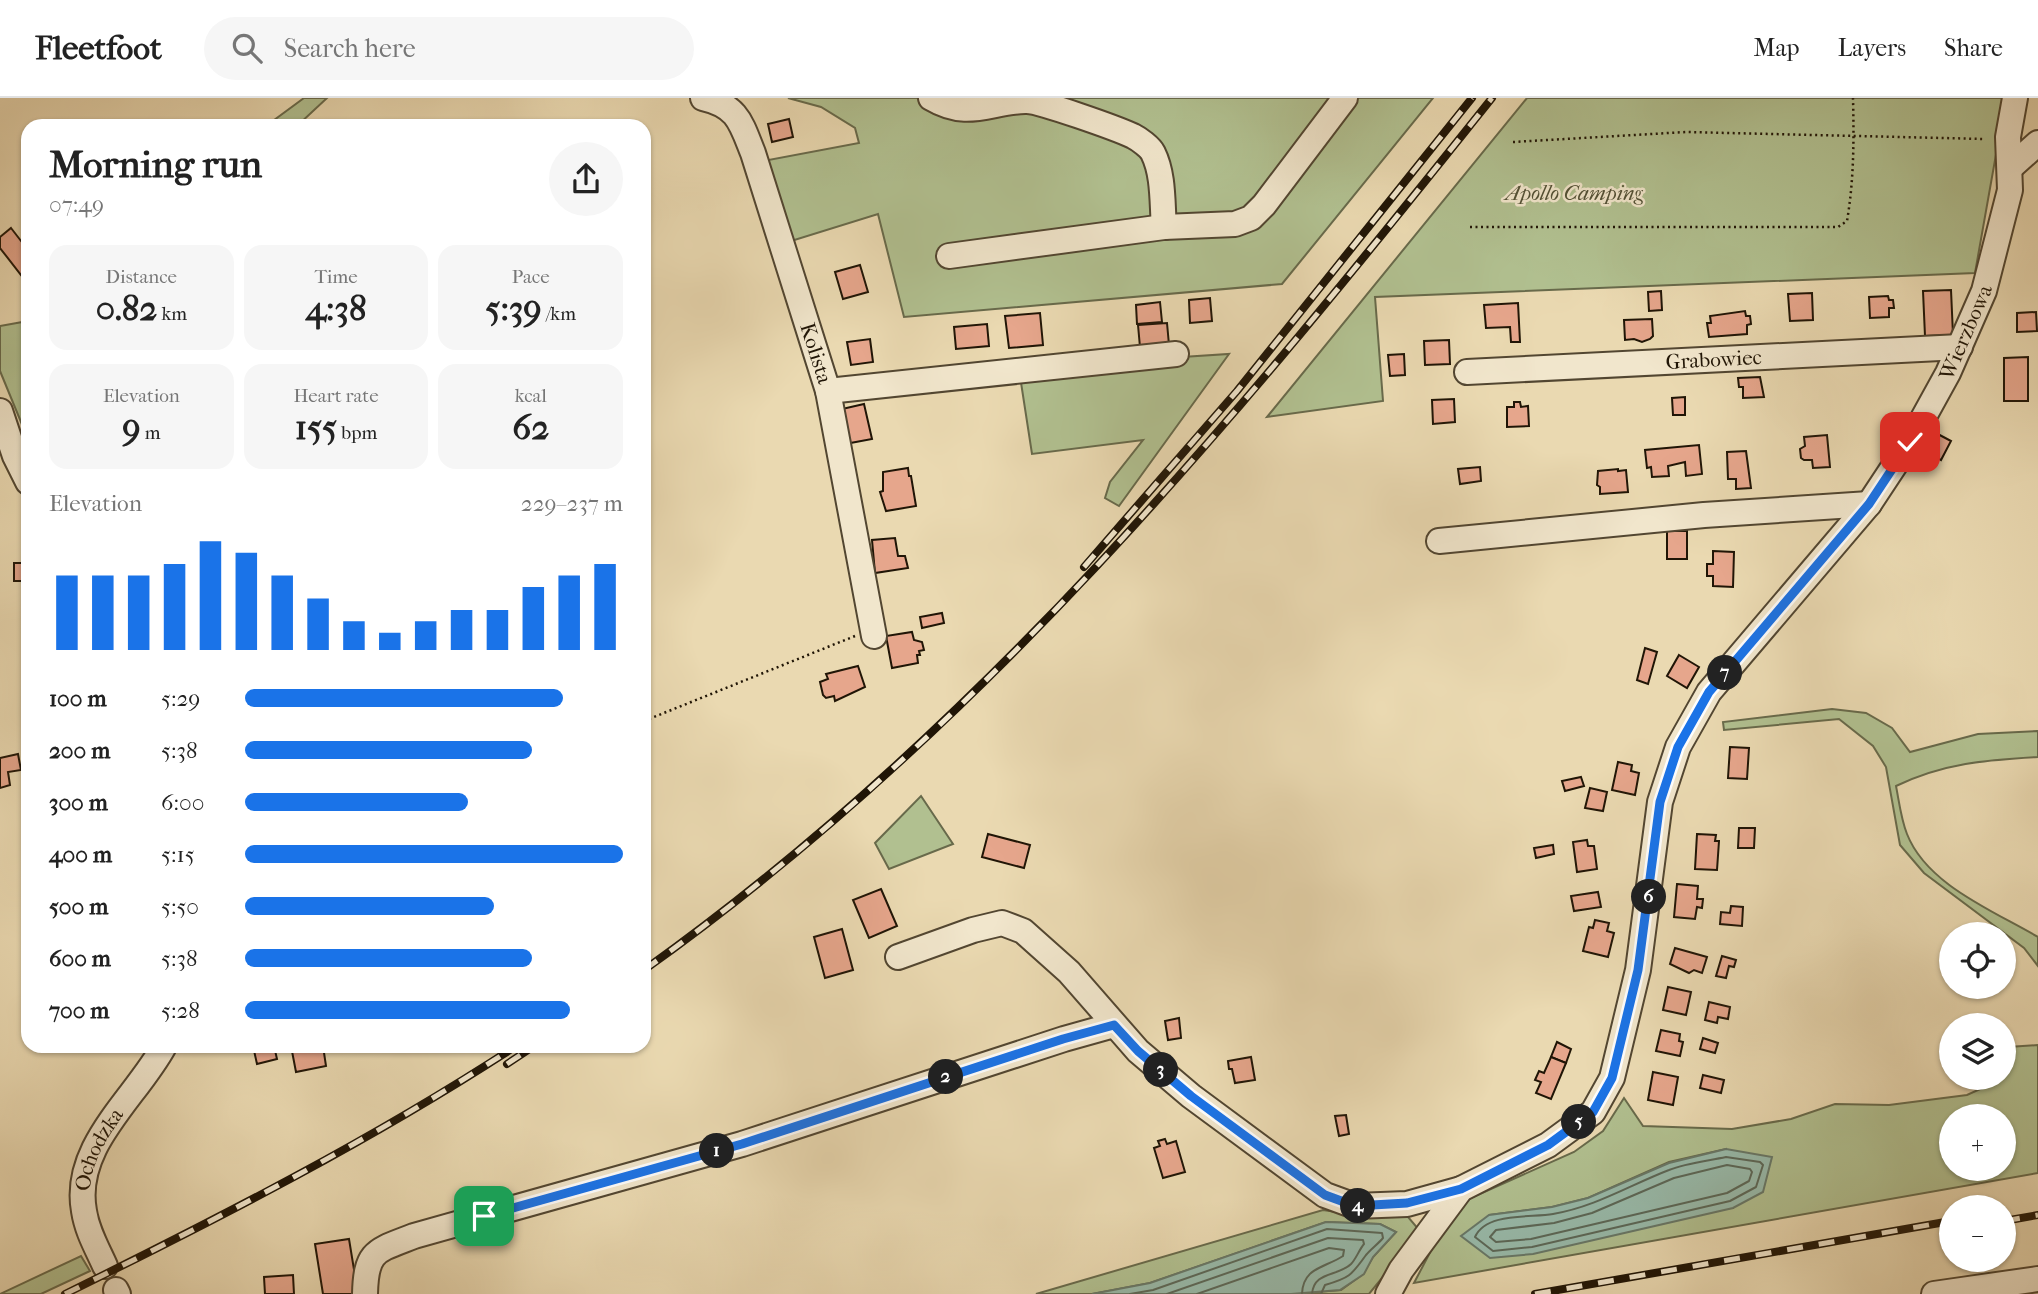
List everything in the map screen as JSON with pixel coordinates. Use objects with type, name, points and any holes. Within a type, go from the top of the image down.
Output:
[{"type":"street","name":"Kolista","points":[[703,98],[716,101],[738,116],[753,153],[828,391],[873,632]]},
{"type":"street","points":[[931,98],[941,104],[985,109],[1008,102],[1029,100],[1135,136],[1152,151],[1160,177],[1164,227]]},
{"type":"street","points":[[949,256],[1164,227],[1235,224],[1251,218],[1264,205],[1345,98]]},
{"type":"street","name":"Wierzbowa","points":[[1388,1294],[1401,1270],[1461,1189],[1548,1145],[1593,1112],[1612,1078],[1635,983],[1647,916],[1660,802],[1678,747],[1709,692],[1869,504],[1910,442],[1960,347],[1984,291],[2010,190],[2008,138],[2015,98]]},
{"type":"street","points":[[2011,167],[2038,143]]},
{"type":"street","name":"Grabowiec","points":[[1466,372],[1960,347]]},
{"type":"street","points":[[828,391],[1177,354]]},
{"type":"street","points":[[0,411],[8,457],[21,473]]},
{"type":"street","points":[[1439,541],[1704,515],[1869,504]]},
{"type":"street","points":[[898,957],[973,930],[1002,923],[1023,931],[1069,972],[1138,1051],[1191,1096],[1325,1195],[1355,1206],[1407,1203],[1461,1189]]},
{"type":"street","points":[[365,1294],[368,1262],[381,1249],[414,1236],[742,1144],[1063,1039],[1114,1025]]},
{"type":"street","name":"Ochodzka","points":[[105,1266],[85,1219],[82,1197],[86,1172],[102,1137],[159,1053]]},
{"type":"street","points":[[1407,1203],[1430,1230]]},
{"type":"street","points":[[1934,1294],[2038,1279]]},
{"type":"path","points":[[1470,227],[1838,227],[1847,221],[1849,213],[1854,136],[1853,98]]},
{"type":"path","points":[[1513,142],[1686,132],[1985,139]]},
{"type":"path","points":[[651,717],[873,632]]},
{"type":"green space","points":[[304,98],[327,98],[304,119],[276,119]]},
{"type":"green space","points":[[788,98],[1433,98],[1282,284],[904,317],[878,214],[788,242],[763,161],[859,143],[855,128],[821,107]]},
{"type":"green space","name":"Apollo Camping","points":[[1527,98],[2006,98],[1975,273],[1375,297],[1383,401],[1267,417]]},
{"type":"green space","points":[[21,322],[21,422],[0,371],[0,326]]},
{"type":"green space","points":[[1229,354],[1119,506],[1105,498],[1110,482],[1143,440],[1032,454],[1020,376]]},
{"type":"green space","points":[[1832,709],[1866,713],[1892,728],[1910,752],[1978,734],[2038,731],[2038,757],[1983,761],[1948,768],[1896,786],[1907,834],[1930,868],[1964,895],[2011,922],[1989,922],[1924,873],[1900,845],[1886,767],[1873,746],[1839,719],[1724,730],[1723,722]]},
{"type":"green space","points":[[921,796],[953,844],[889,869],[875,843]]},
{"type":"green space","points":[[2016,925],[2038,937],[2038,966],[2016,942]]},
{"type":"green space","points":[[2038,1045],[2038,1173],[2016,1177],[2016,1104],[1939,1104],[1939,1181],[1993,1181],[1414,1283],[1455,1205],[1574,1152],[1603,1131],[1624,1098],[1643,1126],[1732,1129],[1791,1119],[1835,1104],[1889,1105],[1967,1095],[1978,1090],[2016,1090],[2016,1046]],"holes":[[[1726,1149],[1733,1208],[1489,1215],[1552,1207],[1588,1198],[1669,1162]]]},
{"type":"green space","points":[[1323,1210],[1356,1215],[1403,1211],[1420,1231],[1369,1294],[1291,1294],[1341,1290],[1363,1274],[1373,1257],[1396,1232],[1380,1224],[1326,1222],[1150,1283],[1092,1294],[1036,1294]]},
{"type":"green space","points":[[81,1256],[90,1271],[41,1294],[0,1294]]},
{"type":"water","points":[[1726,1149],[1772,1157],[1763,1192],[1733,1208],[1533,1254],[1490,1258],[1461,1236],[1489,1215],[1552,1207],[1588,1198],[1669,1163]]},
{"type":"water","points":[[1326,1222],[1380,1224],[1396,1232],[1373,1257],[1364,1274],[1340,1290],[1291,1294],[1092,1294],[1150,1283]]},
{"type":"building","points":[[789,119],[793,137],[772,142],[768,124]]},
{"type":"building","points":[[11,228],[21,241],[21,275],[0,248],[0,237]]},
{"type":"building","points":[[860,265],[868,292],[843,299],[835,272]]},
{"type":"building","points":[[1951,290],[1953,335],[1925,336],[1923,291]]},
{"type":"building","points":[[1661,291],[1662,310],[1649,311],[1648,292]]},
{"type":"building","points":[[1812,293],[1813,320],[1790,321],[1788,294]]},
{"type":"building","points":[[1888,296],[1889,300],[1893,300],[1894,308],[1889,308],[1889,317],[1870,318],[1869,297]]},
{"type":"building","points":[[1210,298],[1212,321],[1190,323],[1189,300]]},
{"type":"building","points":[[1160,302],[1162,322],[1137,324],[1136,305]]},
{"type":"building","points":[[1518,303],[1520,342],[1511,342],[1510,327],[1486,328],[1484,305]]},
{"type":"building","points":[[1745,311],[1746,316],[1750,316],[1751,324],[1747,325],[1747,334],[1709,337],[1707,323],[1711,323],[1710,316]]},
{"type":"building","points":[[2036,312],[2037,331],[2017,332],[2017,313]]},
{"type":"building","points":[[1040,313],[1043,345],[1009,348],[1005,316]]},
{"type":"building","points":[[1652,319],[1653,336],[1650,339],[1642,342],[1625,340],[1624,320]]},
{"type":"building","points":[[1167,323],[1169,345],[1140,347],[1138,325]]},
{"type":"building","points":[[987,324],[989,346],[956,349],[954,327]]},
{"type":"building","points":[[870,339],[873,362],[851,365],[847,342]]},
{"type":"building","points":[[1449,340],[1450,364],[1425,365],[1424,341]]},
{"type":"building","points":[[1404,354],[1405,375],[1390,376],[1388,355]]},
{"type":"building","points":[[2028,357],[2028,401],[2004,401],[2004,358]]},
{"type":"building","points":[[1760,377],[1764,397],[1743,398],[1743,387],[1739,387],[1738,378]]},
{"type":"building","points":[[1685,397],[1685,415],[1673,415],[1672,398]]},
{"type":"building","points":[[1454,399],[1455,422],[1433,424],[1432,400]]},
{"type":"building","points":[[1514,402],[1520,402],[1521,407],[1528,406],[1529,426],[1507,427],[1507,407],[1514,407]]},
{"type":"building","points":[[864,404],[872,439],[845,444],[842,409]]},
{"type":"building","points":[[1934,432],[1951,441],[1941,460],[1924,450]]},
{"type":"building","points":[[1827,435],[1830,467],[1813,468],[1812,460],[1801,458],[1800,449],[1805,446],[1804,437]]},
{"type":"building","points":[[1699,445],[1702,474],[1686,476],[1685,462],[1668,466],[1669,476],[1652,477],[1651,467],[1647,468],[1645,450]]},
{"type":"building","points":[[1746,451],[1751,488],[1736,489],[1736,479],[1728,479],[1727,452]]},
{"type":"building","points":[[1480,467],[1481,481],[1460,484],[1458,469]]},
{"type":"building","points":[[908,468],[916,506],[886,511],[880,492],[883,491],[883,472]]},
{"type":"building","points":[[1626,470],[1628,492],[1600,494],[1600,487],[1597,485],[1598,471]]},
{"type":"building","points":[[1667,531],[1687,531],[1687,559],[1667,559]]},
{"type":"building","points":[[895,538],[898,556],[905,556],[908,568],[875,573],[872,540]]},
{"type":"building","points":[[1713,551],[1734,552],[1733,587],[1713,586],[1713,576],[1707,576],[1707,564],[1713,564]]},
{"type":"building","points":[[14,563],[21,563],[21,581],[14,581]]},
{"type":"building","points":[[942,613],[944,623],[922,628],[920,617]]},
{"type":"building","points":[[912,632],[914,640],[922,642],[924,650],[917,655],[918,663],[892,668],[886,636]]},
{"type":"building","points":[[1645,648],[1657,652],[1648,684],[1637,680]]},
{"type":"building","points":[[1679,655],[1699,667],[1687,688],[1667,676]]},
{"type":"building","points":[[858,666],[865,687],[835,701],[834,696],[826,698],[823,695],[820,682],[828,679],[826,674]]},
{"type":"building","points":[[1730,747],[1749,748],[1747,779],[1728,778]]},
{"type":"building","points":[[18,754],[21,770],[8,772],[10,785],[0,788],[0,758]]},
{"type":"building","points":[[1618,762],[1632,765],[1631,771],[1639,773],[1635,795],[1612,790]]},
{"type":"building","points":[[1581,777],[1584,786],[1565,791],[1562,781]]},
{"type":"building","points":[[1590,788],[1607,792],[1603,811],[1585,808]]},
{"type":"building","points":[[1739,828],[1755,828],[1754,848],[1738,848]]},
{"type":"building","points":[[988,834],[1030,845],[1024,868],[982,857]]},
{"type":"building","points":[[1697,834],[1716,835],[1715,841],[1719,841],[1717,870],[1695,869]]},
{"type":"building","points":[[1587,840],[1588,846],[1594,846],[1597,869],[1577,872],[1573,842]]},
{"type":"building","points":[[1553,845],[1554,854],[1536,858],[1534,848]]},
{"type":"building","points":[[1677,884],[1698,886],[1697,899],[1703,899],[1702,908],[1697,907],[1695,919],[1674,917]]},
{"type":"building","points":[[881,889],[897,926],[869,938],[853,900]]},
{"type":"building","points":[[1598,892],[1601,907],[1574,911],[1571,896]]},
{"type":"building","points":[[1731,906],[1743,907],[1742,926],[1720,924],[1721,912],[1730,913]]},
{"type":"building","points":[[1595,920],[1609,923],[1607,931],[1614,933],[1608,957],[1583,951],[1589,927],[1593,928]]},
{"type":"building","points":[[842,929],[853,970],[825,978],[814,937]]},
{"type":"building","points":[[1675,948],[1707,957],[1702,973],[1694,970],[1689,973],[1670,964]]},
{"type":"building","points":[[1722,956],[1736,960],[1734,967],[1729,966],[1726,978],[1716,976]]},
{"type":"building","points":[[1668,987],[1691,992],[1686,1015],[1663,1010]]},
{"type":"building","points":[[1709,1002],[1730,1007],[1728,1019],[1718,1017],[1717,1023],[1705,1020]]},
{"type":"building","points":[[1179,1018],[1181,1038],[1168,1040],[1165,1021]]},
{"type":"building","points":[[1661,1030],[1680,1034],[1679,1041],[1683,1042],[1680,1056],[1656,1051]]},
{"type":"building","points":[[1703,1038],[1718,1043],[1715,1053],[1700,1049]]},
{"type":"building","points":[[1557,1042],[1571,1049],[1566,1063],[1551,1057]]},
{"type":"building","points":[[255,1053],[276,1053],[277,1059],[257,1064]]},
{"type":"building","points":[[292,1053],[324,1053],[326,1066],[296,1072]]},
{"type":"building","points":[[1251,1057],[1255,1080],[1235,1083],[1228,1061]]},
{"type":"building","points":[[1551,1057],[1566,1063],[1551,1099],[1536,1093],[1541,1082],[1535,1080],[1539,1071],[1544,1073]]},
{"type":"building","points":[[1653,1072],[1678,1077],[1673,1105],[1648,1100]]},
{"type":"building","points":[[1703,1075],[1724,1080],[1721,1093],[1700,1088]]},
{"type":"building","points":[[1346,1115],[1349,1134],[1339,1136],[1335,1116]]},
{"type":"building","points":[[1165,1139],[1167,1144],[1176,1141],[1185,1172],[1163,1178],[1154,1148],[1160,1146],[1158,1141]]},
{"type":"building","points":[[349,1239],[358,1294],[323,1294],[315,1244]]},
{"type":"building","points":[[293,1275],[294,1294],[265,1294],[264,1277]]},
{"type":"railway","points":[[1084,567],[1237,391],[1472,98]]},
{"type":"railway","points":[[651,965],[767,877],[883,777],[993,673],[1098,564],[1200,452],[1299,336],[1492,98]]},
{"type":"railway","points":[[65,1294],[351,1146],[505,1053]]},
{"type":"railway","points":[[507,1064],[524,1053]]},
{"type":"railway","points":[[2016,1219],[2038,1215]]},
{"type":"railway","points":[[1535,1294],[1939,1223]]},
{"type":"route","points":[[484,1216],[742,1144],[894,1093],[1114,1025],[1138,1051],[1191,1096],[1325,1195],[1355,1206],[1407,1203],[1461,1189],[1548,1145],[1593,1112],[1612,1078],[1638,970],[1660,802],[1678,747],[1709,692],[1869,504],[1910,442]]}]
